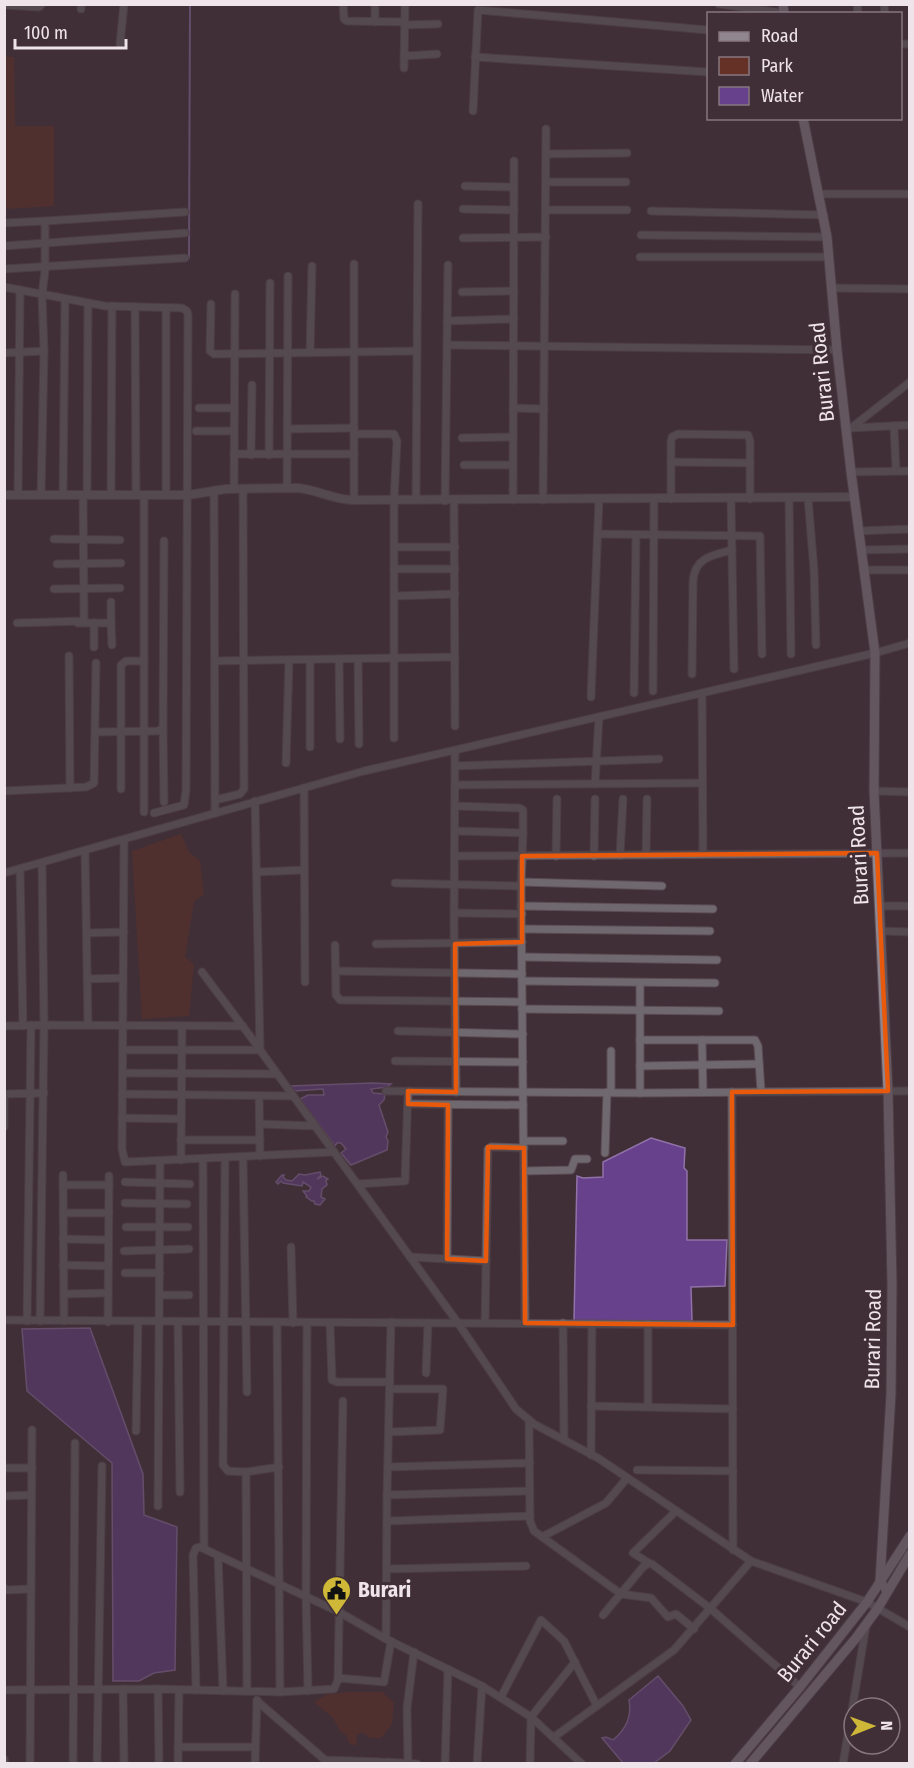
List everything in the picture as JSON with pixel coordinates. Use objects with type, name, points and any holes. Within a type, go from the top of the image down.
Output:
[{"type":"main road","name":"Burari Road","points":[[803,120],[824,214],[851,472],[874,647],[874,791],[888,1091],[892,1339],[880,1581]]},
{"type":"main road","name":"Burari road","points":[[735,1764],[867,1602],[909,1536]]},
{"type":"main road","name":"Burari road","points":[[750,1764],[803,1703],[866,1624],[878,1608],[909,1554]]},
{"type":"main road","points":[[880,1581],[887,1592]]},
{"type":"street","points":[[4,5],[35,8],[42,4]]},
{"type":"street","points":[[120,44],[124,4]]},
{"type":"street","points":[[343,4],[344,19],[347,21],[438,24]]},
{"type":"street","points":[[375,4],[375,22]]},
{"type":"street","points":[[404,68],[405,4]]},
{"type":"street","points":[[719,4],[783,10]]},
{"type":"street","points":[[473,111],[478,10],[707,30]]},
{"type":"street","points":[[404,56],[436,54]]},
{"type":"street","points":[[475,57],[707,72]]},
{"type":"street","points":[[543,500],[546,129]]},
{"type":"street","points":[[546,154],[627,153]]},
{"type":"street","points":[[513,500],[514,161]]},
{"type":"street","points":[[546,182],[626,182]]},
{"type":"street","points":[[465,186],[514,187]]},
{"type":"street","points":[[819,194],[909,194]]},
{"type":"street","points":[[416,500],[418,204]]},
{"type":"street","points":[[463,209],[514,210]]},
{"type":"street","points":[[546,210],[627,210]]},
{"type":"street","points":[[4,223],[185,212]]},
{"type":"street","points":[[651,212],[824,214]]},
{"type":"street","points":[[41,495],[45,221]]},
{"type":"street","points":[[4,246],[185,233]]},
{"type":"street","points":[[641,236],[827,237]]},
{"type":"street","points":[[463,238],[546,237]]},
{"type":"street","points":[[640,256],[829,257]]},
{"type":"street","points":[[4,269],[185,258]]},
{"type":"street","points":[[354,264],[354,500]]},
{"type":"street","points":[[448,265],[450,501],[455,568],[455,726]]},
{"type":"street","points":[[310,353],[312,266]]},
{"type":"street","points":[[287,488],[288,276]]},
{"type":"street","points":[[269,455],[270,283]]},
{"type":"street","points":[[4,287],[43,292],[65,299],[112,306],[185,309],[188,318],[186,799],[181,807],[154,813]]},
{"type":"street","points":[[831,288],[909,289]]},
{"type":"street","points":[[18,495],[20,290]]},
{"type":"street","points":[[462,292],[514,291]]},
{"type":"street","points":[[4,873],[124,840],[215,806],[240,794],[244,789],[244,661],[238,489],[234,454],[235,294]]},
{"type":"street","points":[[63,495],[65,299]]},
{"type":"street","points":[[78,623],[84,618],[83,539],[88,303]]},
{"type":"street","points":[[211,304],[211,353],[417,351]]},
{"type":"street","points":[[111,495],[112,306]]},
{"type":"street","points":[[135,307],[144,661],[144,812]]},
{"type":"street","points":[[166,308],[166,495]]},
{"type":"street","points":[[447,321],[514,319]]},
{"type":"street","points":[[447,345],[837,350]]},
{"type":"street","points":[[4,353],[44,351]]},
{"type":"street","points":[[848,428],[909,381]]},
{"type":"street","points":[[251,454],[252,385]]},
{"type":"street","points":[[198,408],[234,408]]},
{"type":"street","points":[[513,408],[544,409]]},
{"type":"street","points":[[848,428],[909,425]]},
{"type":"street","points":[[894,426],[896,471]]},
{"type":"street","points":[[288,429],[354,431],[390,434],[396,437],[394,738]]},
{"type":"street","points":[[196,431],[234,432]]},
{"type":"street","points":[[672,499],[671,441],[672,437],[678,434],[748,435],[750,441],[750,499]]},
{"type":"street","points":[[462,438],[513,438]]},
{"type":"street","points":[[234,454],[354,454]]},
{"type":"street","points":[[671,462],[750,463]]},
{"type":"street","points":[[464,465],[513,465]]},
{"type":"street","points":[[851,472],[909,471]]},
{"type":"street","points":[[4,495],[166,495],[214,490],[287,488],[308,489],[338,499],[354,500],[854,497]]},
{"type":"street","points":[[214,490],[215,806]]},
{"type":"street","points":[[789,498],[791,654]]},
{"type":"street","points":[[808,498],[814,570],[816,645]]},
{"type":"street","points":[[591,697],[599,499]]},
{"type":"street","points":[[653,691],[654,499]]},
{"type":"street","points":[[731,499],[734,669]]},
{"type":"street","points":[[858,531],[909,529]]},
{"type":"street","points":[[598,534],[757,535],[761,539],[762,654]]},
{"type":"street","points":[[634,693],[636,535]]},
{"type":"street","points":[[54,539],[120,540]]},
{"type":"street","points":[[164,542],[164,802]]},
{"type":"street","points":[[394,547],[454,547]]},
{"type":"street","points":[[861,550],[909,549]]},
{"type":"street","points":[[692,674],[695,569],[706,557],[732,550]]},
{"type":"street","points":[[57,564],[121,563]]},
{"type":"street","points":[[394,569],[455,568]]},
{"type":"street","points":[[863,570],[909,570]]},
{"type":"street","points":[[54,589],[120,588]]},
{"type":"street","points":[[394,596],[455,594]]},
{"type":"street","points":[[111,602],[112,645]]},
{"type":"street","points":[[16,623],[111,623]]},
{"type":"street","points":[[94,623],[94,648]]},
{"type":"street","points":[[215,806],[255,801],[375,769],[702,693],[874,647],[909,643]]},
{"type":"street","points":[[69,656],[70,788]]},
{"type":"street","points":[[215,661],[455,657]]},
{"type":"street","points":[[358,658],[359,744]]},
{"type":"street","points":[[339,659],[340,740]]},
{"type":"street","points":[[286,763],[289,660]]},
{"type":"street","points":[[310,660],[310,747]]},
{"type":"street","points":[[121,789],[121,665],[126,661],[144,661]]},
{"type":"street","points":[[4,791],[86,787],[94,783],[96,663]]},
{"type":"street","points":[[702,693],[702,854]]},
{"type":"street","points":[[595,784],[598,717]]},
{"type":"street","points":[[96,732],[158,731],[163,728]]},
{"type":"street","points":[[455,751],[456,1092]]},
{"type":"street","points":[[455,766],[659,759]]},
{"type":"street","points":[[455,785],[702,783]]},
{"type":"street","points":[[304,788],[305,982]]},
{"type":"street","points":[[874,791],[909,792]]},
{"type":"street","points":[[594,855],[595,799]]},
{"type":"street","points":[[620,855],[623,799]]},
{"type":"street","points":[[646,854],[647,799]]},
{"type":"street","points":[[556,856],[557,800]]},
{"type":"street","points":[[255,801],[260,1050]]},
{"type":"street","points":[[455,806],[519,807],[523,810],[521,910],[525,1323]]},
{"type":"street","points":[[456,831],[523,833]]},
{"type":"street","points":[[124,840],[122,1157],[125,1162],[334,1152]]},
{"type":"street","points":[[85,851],[88,1025]]},
{"type":"street","points":[[455,856],[909,853]]},
{"type":"street","points":[[40,1321],[44,1093],[42,863]]},
{"type":"street","points":[[21,869],[30,1094],[27,1321]]},
{"type":"street","points":[[258,872],[303,870]]},
{"type":"street","points":[[395,883],[662,886]]},
{"type":"street","points":[[880,906],[909,906]]},
{"type":"street","points":[[454,914],[521,910],[713,909]]},
{"type":"street","points":[[522,929],[710,932]]},
{"type":"street","points":[[881,931],[909,932]]},
{"type":"street","points":[[87,933],[124,932]]},
{"type":"street","points":[[376,944],[522,942]]},
{"type":"street","points":[[335,945],[336,995],[340,1000],[455,1001],[522,1006],[719,1011]]},
{"type":"street","points":[[522,957],[717,960]]},
{"type":"street","points":[[336,971],[455,974],[640,984],[715,983]]},
{"type":"street","points":[[202,972],[458,1323],[516,1409],[529,1421],[591,1455],[751,1561],[867,1602],[909,1627]]},
{"type":"street","points":[[87,979],[123,978]]},
{"type":"street","points":[[640,984],[640,1093]]},
{"type":"street","points":[[4,1026],[243,1026]]},
{"type":"street","points":[[181,1160],[182,1026]]},
{"type":"street","points":[[398,1031],[523,1034]]},
{"type":"street","points":[[640,1040],[755,1040],[758,1046],[761,1091]]},
{"type":"street","points":[[702,1040],[703,1092]]},
{"type":"street","points":[[123,1050],[260,1050]]},
{"type":"street","points":[[605,1153],[611,1051]]},
{"type":"street","points":[[396,1061],[523,1062]]},
{"type":"street","points":[[640,1066],[759,1064]]},
{"type":"street","points":[[123,1073],[277,1074]]},
{"type":"street","points":[[386,1091],[640,1093],[909,1091]]},
{"type":"street","points":[[358,1184],[405,1181],[408,1091]]},
{"type":"street","points":[[732,1092],[733,1550]]},
{"type":"street","points":[[4,1127],[5,1094],[44,1093]]},
{"type":"street","points":[[122,1094],[294,1096]]},
{"type":"street","points":[[259,1096],[260,1156]]},
{"type":"street","points":[[408,1104],[523,1105]]},
{"type":"street","points":[[447,1259],[448,1105]]},
{"type":"street","points":[[122,1118],[181,1119]]},
{"type":"street","points":[[260,1124],[315,1126]]},
{"type":"street","points":[[181,1140],[260,1140]]},
{"type":"street","points":[[485,1323],[488,1149],[563,1141]]},
{"type":"street","points":[[243,1157],[247,1392]]},
{"type":"street","points":[[225,1158],[223,1465],[228,1471],[246,1472],[279,1467]]},
{"type":"street","points":[[203,1159],[204,1548]]},
{"type":"street","points":[[524,1171],[571,1170],[575,1160],[587,1159]]},
{"type":"street","points":[[158,1506],[160,1161]]},
{"type":"street","points":[[63,1175],[64,1321]]},
{"type":"street","points":[[108,1322],[109,1176]]},
{"type":"street","points":[[125,1182],[190,1184]]},
{"type":"street","points":[[63,1185],[109,1185]]},
{"type":"street","points":[[125,1203],[188,1204]]},
{"type":"street","points":[[63,1213],[109,1213]]},
{"type":"street","points":[[126,1227],[188,1227]]},
{"type":"street","points":[[63,1239],[108,1240]]},
{"type":"street","points":[[291,1247],[293,1323]]},
{"type":"street","points":[[124,1251],[189,1249]]},
{"type":"street","points":[[410,1257],[486,1261]]},
{"type":"street","points":[[63,1265],[108,1266]]},
{"type":"street","points":[[125,1273],[160,1274]]},
{"type":"street","points":[[64,1294],[108,1293]]},
{"type":"street","points":[[160,1295],[189,1295]]},
{"type":"street","points":[[4,1320],[138,1323],[391,1322],[733,1326]]},
{"type":"street","points":[[338,1678],[384,1682],[389,1640],[387,1495],[391,1322]]},
{"type":"street","points":[[136,1431],[138,1323]]},
{"type":"street","points":[[178,1323],[180,1492]]},
{"type":"street","points":[[277,1323],[280,1692]]},
{"type":"street","points":[[307,1323],[308,1691]]},
{"type":"street","points":[[330,1323],[332,1380],[443,1389],[440,1430],[389,1432]]},
{"type":"street","points":[[426,1373],[428,1323]]},
{"type":"street","points":[[563,1323],[564,1440]]},
{"type":"street","points":[[591,1455],[592,1324]]},
{"type":"street","points":[[648,1324],[648,1407]]},
{"type":"street","points":[[4,1690],[158,1689],[280,1692],[334,1689],[338,1678],[343,1401]]},
{"type":"street","points":[[591,1406],[733,1409]]},
{"type":"street","points":[[529,1421],[531,1527],[621,1594],[651,1598],[668,1617],[675,1614],[694,1629]]},
{"type":"street","points":[[30,1764],[32,1430]]},
{"type":"street","points":[[73,1764],[75,1443]]},
{"type":"street","points":[[388,1467],[530,1463]]},
{"type":"street","points":[[97,1764],[102,1466]]},
{"type":"street","points":[[4,1468],[32,1468]]},
{"type":"street","points":[[637,1470],[733,1471]]},
{"type":"street","points":[[246,1472],[247,1691]]},
{"type":"street","points":[[542,1537],[606,1503],[627,1478]]},
{"type":"street","points":[[387,1495],[530,1491]]},
{"type":"street","points":[[4,1496],[31,1495]]},
{"type":"street","points":[[675,1512],[633,1553],[711,1609],[800,1687]]},
{"type":"street","points":[[387,1521],[530,1516]]},
{"type":"street","points":[[196,1690],[193,1555],[196,1548],[204,1548],[246,1570],[339,1612],[389,1640],[482,1686],[531,1717],[582,1764]]},
{"type":"street","points":[[218,1556],[222,1691]]},
{"type":"street","points":[[554,1737],[674,1650],[751,1561]]},
{"type":"street","points":[[603,1615],[643,1567],[649,1563]]},
{"type":"street","points":[[387,1569],[526,1566]]},
{"type":"street","points":[[4,1588],[9,1590],[30,1589]]},
{"type":"street","points":[[501,1697],[541,1620],[564,1641],[597,1706]]},
{"type":"street","points":[[843,1764],[866,1624]]},
{"type":"street","points":[[408,1763],[407,1708],[414,1652]]},
{"type":"street","points":[[530,1764],[531,1717],[575,1662]]},
{"type":"street","points":[[445,1764],[448,1669]]},
{"type":"street","points":[[477,1764],[482,1686]]},
{"type":"street","points":[[123,1689],[124,1764]]},
{"type":"street","points":[[158,1689],[159,1764]]},
{"type":"street","points":[[178,1764],[179,1690]]},
{"type":"street","points":[[255,1764],[257,1692]]},
{"type":"street","points":[[257,1701],[325,1760],[417,1764]]},
{"type":"street","points":[[178,1747],[255,1747]]},
{"type":"street","points":[[4,1759],[4,1764]]},
{"type":"highlighted area","points":[[877,853],[888,1091],[732,1092],[733,1325],[525,1323],[524,1148],[488,1147],[486,1261],[447,1259],[448,1105],[408,1104],[408,1091],[456,1092],[455,944],[522,942],[522,856]]},
{"type":"green space","points":[[5,57],[14,57],[15,126],[54,126],[54,206],[5,209]]},
{"type":"green space","points":[[181,834],[189,852],[200,861],[204,895],[194,901],[185,957],[194,964],[189,1016],[142,1019],[132,851]]},
{"type":"green space","points":[[382,1692],[394,1703],[392,1724],[381,1738],[370,1738],[362,1732],[357,1735],[356,1746],[348,1742],[347,1736],[340,1731],[333,1718],[314,1702],[326,1695]]},
{"type":"water","points":[[391,1084],[387,1087],[371,1089],[373,1093],[385,1094],[384,1100],[379,1105],[388,1132],[387,1150],[351,1165],[341,1153],[346,1149],[341,1143],[335,1146],[300,1099],[308,1095],[324,1095],[323,1089],[295,1091],[290,1086]]},
{"type":"water","points":[[651,1138],[685,1148],[687,1240],[727,1240],[725,1286],[691,1287],[692,1321],[574,1321],[577,1176],[603,1177],[603,1162]]},
{"type":"water","points":[[320,1172],[321,1175],[317,1179],[323,1176],[328,1179],[326,1180],[327,1185],[322,1189],[321,1197],[325,1199],[320,1205],[306,1197],[303,1191],[309,1191],[311,1187],[303,1182],[302,1186],[276,1182],[282,1175],[286,1180],[292,1181],[299,1174]]},
{"type":"water","points":[[90,1328],[143,1474],[144,1515],[177,1527],[175,1670],[154,1673],[139,1681],[113,1681],[112,1463],[27,1391],[22,1329]]},
{"type":"water","points":[[658,1676],[683,1706],[691,1720],[670,1751],[654,1763],[623,1763],[602,1738],[613,1740],[618,1736],[629,1717],[629,1700]]},
{"type":"waterway","points":[[189,258],[190,4]]},
{"type":"place","name":"Burari","points":[[337,1616]]}]
